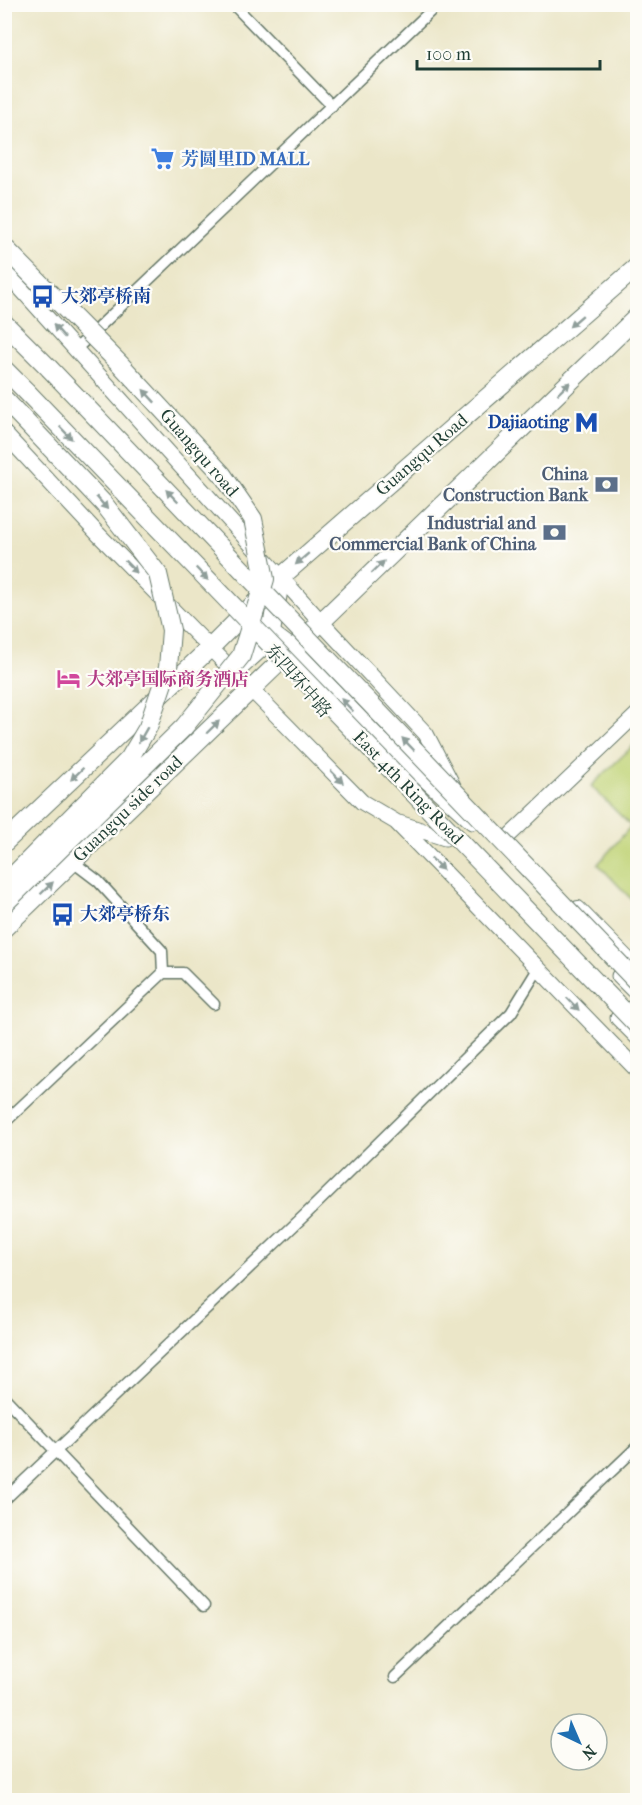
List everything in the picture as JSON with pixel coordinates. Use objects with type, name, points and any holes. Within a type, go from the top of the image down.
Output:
[{"type":"main road","name":"Guangqu road","points":[[4,247],[120,364],[222,474],[253,519],[265,579],[241,656],[184,727],[4,904]]},
{"type":"main road","name":"Guangqu Road","points":[[211,647],[281,577],[638,266]]},
{"type":"main road","points":[[4,270],[321,622],[426,734],[447,771],[467,816]]},
{"type":"main road","points":[[252,690],[638,316]]},
{"type":"main road","name":"East 4th Ring Road","points":[[4,323],[638,983]]},
{"type":"main road","name":"East 4th Ring Road","points":[[4,369],[638,1026]]},
{"type":"main road","points":[[4,399],[104,504],[159,574],[171,630],[168,668],[148,727],[129,759],[4,885]]},
{"type":"main road","name":"东四环中路","points":[[4,433],[99,534],[362,802],[396,822],[638,1071]]},
{"type":"main road","points":[[73,862],[70,843],[83,822],[268,638],[281,577]]},
{"type":"main road","name":"东四环中路","points":[[244,612],[268,638],[278,665],[638,1038]]},
{"type":"main road","name":"东四环中路","points":[[268,638],[294,649],[378,737],[467,816],[638,995]]},
{"type":"main road","points":[[4,843],[211,647]]},
{"type":"main road","name":"Guangqu side road","points":[[4,928],[252,690]]},
{"type":"main road","points":[[141,796],[147,770],[170,735]]},
{"type":"main road","points":[[362,752],[378,737]]},
{"type":"main road","points":[[396,822],[446,838]]},
{"type":"street","points":[[233,4],[332,106]]},
{"type":"street","points":[[76,350],[438,4]]},
{"type":"street","points":[[509,836],[638,713]]},
{"type":"street","points":[[447,771],[638,969]]},
{"type":"street","points":[[73,862],[98,881],[162,951],[163,973]]},
{"type":"street","points":[[4,1500],[306,1214],[511,1013],[538,969]]},
{"type":"street","points":[[4,1123],[163,973],[183,973],[214,1004]]},
{"type":"street","points":[[4,1398],[204,1606]]},
{"type":"street","points":[[395,1677],[638,1446]]},
{"type":"green space","points":[[637,742],[637,905],[598,864],[631,826],[591,786]]},
{"type":"place","name":"芳圆里ID MALL","points":[[163,159]]},
{"type":"place","name":"大郊亭桥南","points":[[43,296]]},
{"type":"place","name":"Dajiaoting","points":[[587,422]]},
{"type":"place","name":"China Construction Bank","points":[[606,484]]},
{"type":"place","name":"Industrial and Commercial Bank of China","points":[[554,533]]},
{"type":"place","name":"大郊亭国际商务酒店","points":[[69,679]]},
{"type":"place","name":"大郊亭桥东","points":[[62,914]]}]
